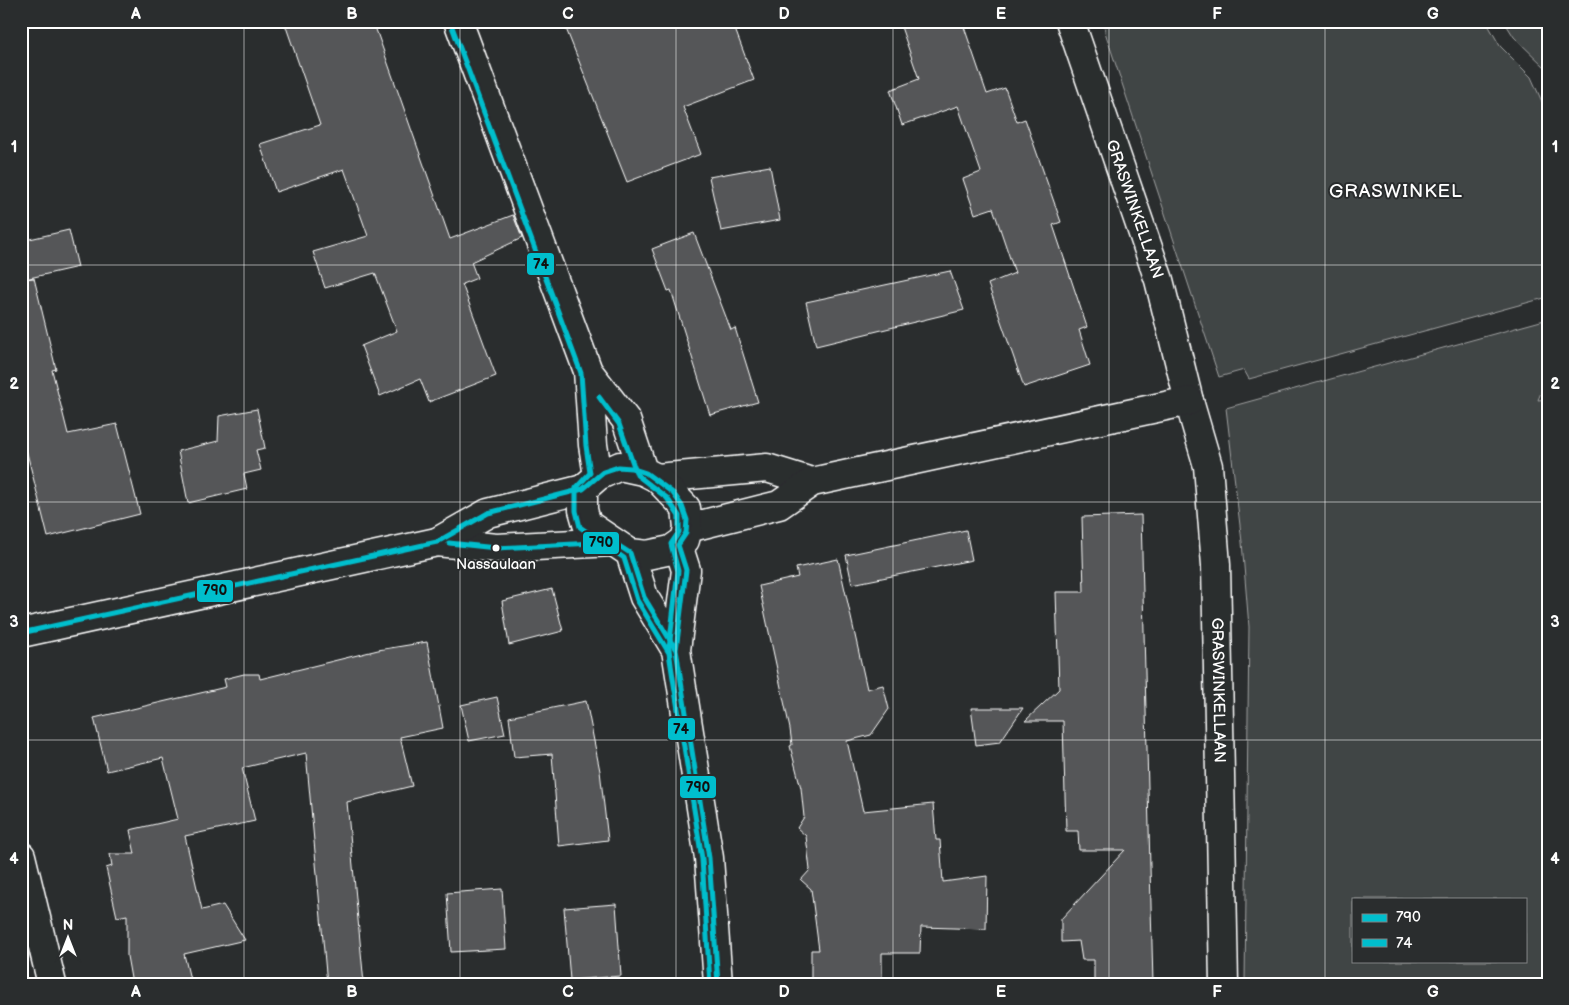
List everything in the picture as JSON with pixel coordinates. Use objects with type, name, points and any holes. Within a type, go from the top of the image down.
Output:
[{"type":"street","points":[[458,21],[588,371],[593,445],[591,482],[583,510],[587,524],[622,548],[644,597],[676,650]]},
{"type":"street","name":"GRASWINKELLAAN","points":[[1070,21],[1159,280],[1189,401],[1208,466],[1216,565],[1224,984]]},
{"type":"street","points":[[588,371],[626,420],[650,475],[686,508],[683,536],[686,570],[676,650],[709,858],[718,984]]},
{"type":"street","points":[[437,542],[496,548],[622,548],[663,554],[683,536],[779,505],[812,482],[1189,401]]},
{"type":"street","points":[[21,633],[437,542],[488,513],[591,482],[620,466],[650,475],[767,468],[812,482]]},
{"type":"street","points":[[21,856],[52,984]]},
{"type":"shaded area","points":[[1104,21],[1486,21],[1500,46],[1531,77],[1548,115],[1548,297],[1249,379],[1244,370],[1219,377],[1105,32]]},
{"type":"shaded area","points":[[1504,21],[1548,21],[1548,70],[1514,37]]},
{"type":"shaded area","points":[[1548,319],[1548,375],[1538,400],[1548,399],[1548,984],[1245,984],[1249,627],[1242,542],[1226,408]]},
{"type":"building","points":[[284,21],[373,21],[450,239],[513,215],[522,238],[471,262],[477,278],[462,284],[496,376],[429,402],[420,379],[380,396],[361,346],[397,331],[375,273],[325,288],[313,252],[368,236],[344,169],[276,192],[260,144],[320,125]]},
{"type":"building","points":[[563,21],[732,21],[754,80],[683,107],[701,154],[627,182]]},
{"type":"building","points":[[899,21],[962,21],[987,94],[1005,88],[1017,122],[1025,119],[1061,222],[1053,225],[1087,327],[1079,330],[1090,365],[1024,387],[988,284],[1015,273],[993,208],[975,214],[963,179],[981,172],[958,106],[902,125],[890,90],[919,79]]},
{"type":"building","points":[[770,166],[780,220],[721,231],[709,177]]},
{"type":"building","points":[[69,230],[78,267],[25,279],[34,278],[56,369],[52,370],[68,434],[117,424],[140,514],[48,537],[21,429],[21,241]]},
{"type":"building","points":[[694,233],[731,330],[735,328],[758,402],[710,415],[671,290],[668,291],[652,249]]},
{"type":"building","points":[[950,271],[964,310],[816,346],[806,302]]},
{"type":"building","points":[[257,409],[265,448],[256,450],[261,470],[244,474],[247,489],[188,503],[178,451],[218,441],[219,416]]},
{"type":"building","points":[[1141,515],[1153,984],[1094,984],[1094,960],[1082,960],[1079,941],[1061,942],[1061,919],[1125,850],[1079,850],[1078,831],[1066,831],[1063,721],[1025,721],[1059,689],[1056,592],[1084,592],[1082,517]]},
{"type":"building","points":[[966,530],[972,560],[852,584],[846,555]]},
{"type":"building","points":[[838,559],[867,689],[883,685],[889,709],[871,735],[847,741],[863,811],[933,804],[936,840],[940,840],[943,882],[987,876],[986,929],[921,927],[920,953],[882,953],[882,984],[811,984],[811,950],[819,950],[811,889],[801,880],[810,870],[806,836],[797,828],[804,817],[801,788],[790,746],[792,745],[790,729],[759,586],[798,577],[796,568]]},
{"type":"building","points":[[552,589],[563,631],[509,645],[502,601]]},
{"type":"building","points":[[427,642],[443,728],[400,737],[412,786],[347,802],[364,984],[327,984],[306,753],[242,768],[255,821],[185,836],[202,910],[223,905],[245,940],[184,954],[191,984],[132,984],[127,956],[127,915],[117,917],[106,868],[112,866],[110,854],[135,854],[130,830],[178,819],[163,758],[107,771],[94,718],[226,687],[224,679],[244,674],[259,674],[260,679],[378,650]]},
{"type":"building","points":[[497,697],[505,734],[469,741],[461,705]]},
{"type":"building","points":[[586,701],[600,771],[608,840],[559,846],[552,754],[514,757],[509,717]]},
{"type":"building","points":[[971,708],[1023,708],[1000,742],[976,745]]},
{"type":"building","points":[[502,889],[506,949],[451,952],[447,893]]},
{"type":"building","points":[[616,904],[621,976],[570,980],[564,908]]},
{"type":"transit line","name":"74","points":[[451,24],[581,373],[586,446],[590,473],[576,488],[576,511],[580,527],[624,558],[637,600],[669,653],[702,859],[710,984]]},
{"type":"transit line","name":"74","points":[[599,397],[619,424],[637,475],[667,498],[679,516],[679,532],[671,544],[678,571],[669,649],[671,665]]},
{"type":"transit line","name":"790","points":[[21,633],[437,542],[488,513],[583,489],[603,472],[618,467],[631,468],[646,473],[673,493],[682,506],[687,520],[686,533],[678,545],[686,570],[676,650],[709,858],[718,984]]},
{"type":"transit line","name":"790","points":[[449,543],[496,548],[613,542],[630,553],[644,597],[676,650],[678,662]]},
{"type":"place","name":"Nassaulaan","points":[[496,548]]},
{"type":"district","name":"GRASWINKEL","points":[[1396,191]]}]
